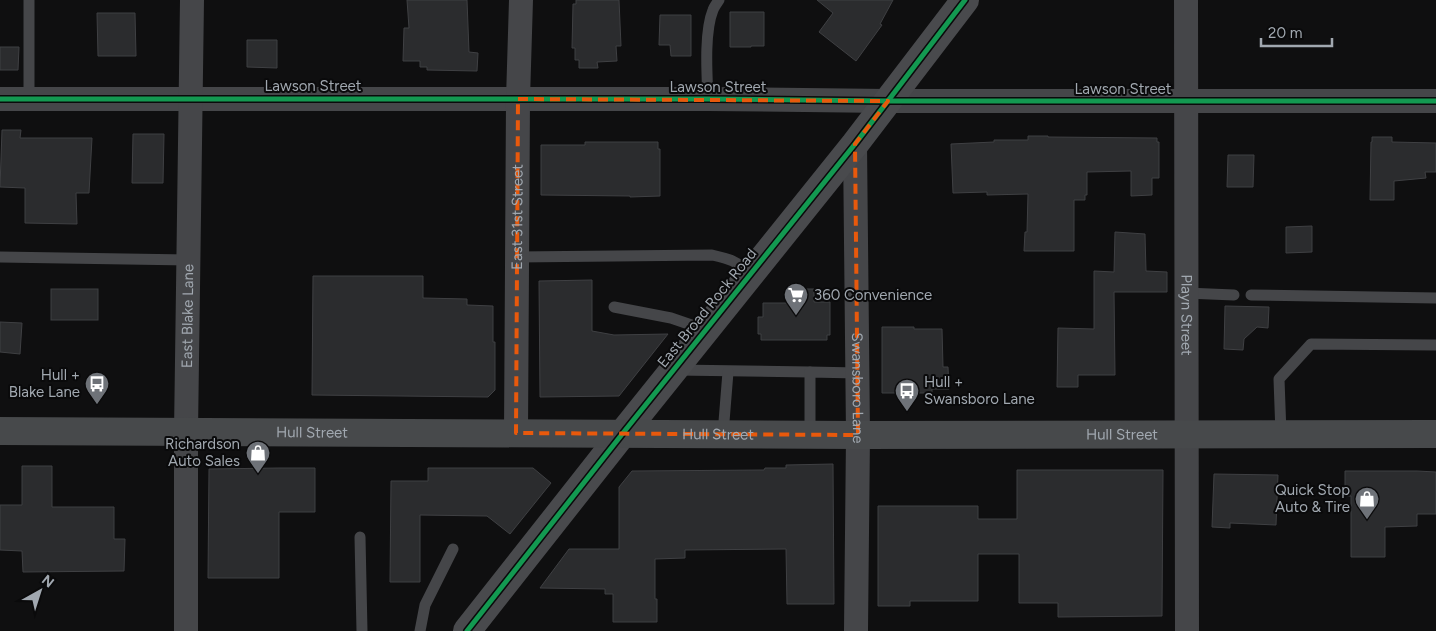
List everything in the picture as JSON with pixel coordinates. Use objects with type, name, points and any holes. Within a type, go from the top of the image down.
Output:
[{"type":"main road","name":"East Broad Rock Road","points":[[467,631],[855,144],[965,0]]},
{"type":"main road","name":"Hull Street","points":[[0,431],[810,435],[1436,434]]},
{"type":"street","name":"East Blake Lane","points":[[186,631],[186,432],[192,0]]},
{"type":"street","name":"East 31st Street","points":[[516,433],[518,99],[521,0]]},
{"type":"street","name":"Playn Street","points":[[1186,0],[1187,631]]},
{"type":"street","name":"Lawson Street","points":[[0,98],[1186,102],[1436,101]]},
{"type":"street","name":"Swansboro Lane","points":[[855,144],[858,435],[856,631]]},
{"type":"lane","points":[[29,0],[29,99]]},
{"type":"lane","points":[[708,99],[707,52],[710,24],[712,10],[719,0]]},
{"type":"lane","points":[[517,257],[712,255],[730,259],[750,274]]},
{"type":"lane","points":[[0,258],[189,260]]},
{"type":"lane","points":[[1186,293],[1234,295]]},
{"type":"lane","points":[[1250,295],[1436,298]]},
{"type":"lane","points":[[614,307],[671,318],[706,330]]},
{"type":"lane","points":[[1281,434],[1279,379],[1311,344],[1436,345]]},
{"type":"lane","points":[[674,370],[857,373]]},
{"type":"lane","points":[[723,434],[728,372]]},
{"type":"lane","points":[[810,372],[810,435]]},
{"type":"lane","points":[[360,537],[362,631]]},
{"type":"lane","points":[[420,631],[426,605],[453,549]]},
{"type":"highlighted area","points":[[518,99],[888,101],[855,144],[858,435],[516,433]]},
{"type":"building","points":[[407,0],[467,0],[469,52],[478,53],[477,71],[427,70],[427,67],[420,67],[420,61],[403,61],[404,28],[409,28]]},
{"type":"building","points":[[576,0],[619,0],[621,46],[616,46],[617,61],[597,62],[598,68],[579,68],[579,60],[575,60],[575,48],[572,48],[573,4],[576,4]]},
{"type":"building","points":[[817,0],[893,0],[880,24],[882,25],[856,61],[819,32],[833,13]]},
{"type":"building","points":[[730,12],[764,12],[764,46],[730,47]]},
{"type":"building","points":[[97,13],[135,13],[136,56],[98,56]]},
{"type":"building","points":[[660,15],[691,15],[691,56],[671,56],[670,45],[659,45]]},
{"type":"building","points":[[247,40],[277,40],[277,68],[247,67]]},
{"type":"building","points":[[0,47],[19,47],[18,70],[0,70]]},
{"type":"building","points":[[2,130],[21,130],[20,138],[92,138],[89,193],[76,193],[77,224],[25,223],[25,188],[0,187]]},
{"type":"building","points":[[133,134],[164,134],[163,183],[132,183]]},
{"type":"building","points":[[1028,136],[1157,138],[1157,142],[1159,142],[1159,178],[1152,178],[1152,195],[1131,196],[1131,171],[1087,172],[1087,195],[1085,195],[1085,200],[1074,200],[1074,251],[1024,251],[1025,232],[1027,232],[1028,194],[987,195],[987,192],[953,193],[951,144],[994,142],[994,140],[1028,140]]},
{"type":"building","points":[[1372,137],[1392,137],[1392,142],[1436,143],[1436,172],[1425,172],[1426,178],[1394,181],[1394,200],[1370,200]]},
{"type":"building","points":[[585,142],[658,142],[658,149],[660,149],[660,196],[541,195],[541,145],[585,145]]},
{"type":"building","points":[[1228,155],[1254,155],[1253,187],[1227,187]]},
{"type":"building","points":[[1312,226],[1312,252],[1286,253],[1286,227]]},
{"type":"building","points":[[1115,232],[1145,234],[1146,271],[1167,272],[1167,292],[1114,292],[1115,375],[1078,375],[1078,387],[1057,387],[1058,328],[1094,329],[1094,271],[1114,272]]},
{"type":"building","points":[[313,276],[423,276],[423,298],[467,299],[467,305],[493,306],[495,390],[488,397],[312,395]]},
{"type":"building","points":[[592,280],[592,331],[614,335],[668,334],[619,396],[540,397],[539,281]]},
{"type":"building","points":[[51,289],[98,289],[98,320],[51,320]]},
{"type":"building","points":[[787,289],[814,289],[814,302],[830,302],[830,335],[827,335],[827,340],[761,340],[761,334],[758,334],[758,317],[763,317],[763,303],[787,303]]},
{"type":"building","points":[[1225,306],[1269,307],[1268,328],[1257,327],[1244,339],[1243,350],[1224,349]]},
{"type":"building","points":[[0,322],[22,323],[20,354],[0,352]]},
{"type":"building","points":[[882,327],[942,329],[943,367],[948,367],[949,389],[932,389],[932,393],[882,393]]},
{"type":"building","points":[[833,464],[834,604],[787,604],[786,549],[685,550],[685,558],[655,559],[657,622],[613,622],[613,594],[605,594],[605,589],[540,588],[569,549],[619,549],[619,487],[632,471],[764,470],[765,468],[786,468],[786,465]]},
{"type":"building","points":[[22,466],[52,466],[52,507],[114,507],[114,539],[125,539],[124,571],[23,572],[22,551],[0,550],[0,505],[22,505]]},
{"type":"building","points":[[315,468],[315,512],[279,512],[279,578],[208,578],[209,469]]},
{"type":"building","points":[[428,468],[533,468],[551,483],[510,534],[487,516],[420,515],[420,582],[390,582],[391,481],[428,481]]},
{"type":"building","points":[[1017,470],[1163,470],[1162,616],[1058,617],[1058,603],[1019,603],[1019,554],[978,554],[978,601],[910,601],[910,606],[878,606],[878,506],[978,506],[978,519],[1017,519]]},
{"type":"building","points":[[1345,471],[1436,472],[1436,514],[1417,514],[1417,526],[1385,527],[1385,557],[1351,557],[1351,496],[1345,496]]},
{"type":"building","points":[[1214,474],[1278,475],[1276,525],[1230,523],[1230,528],[1212,527]]},
{"type":"cycle path","points":[[467,631],[855,144],[965,0]]},
{"type":"cycle path","points":[[0,99],[1436,101]]},
{"type":"place","name":"360 Convenience","points":[[796,316]]},
{"type":"place","name":"Hull + Blake Lane","points":[[97,405]]},
{"type":"place","name":"Hull + Swansboro Lane","points":[[907,412]]},
{"type":"place","name":"Richardson Auto Sales","points":[[258,474]]},
{"type":"place","name":"Quick Stop Auto & Tire","points":[[1367,520]]}]
